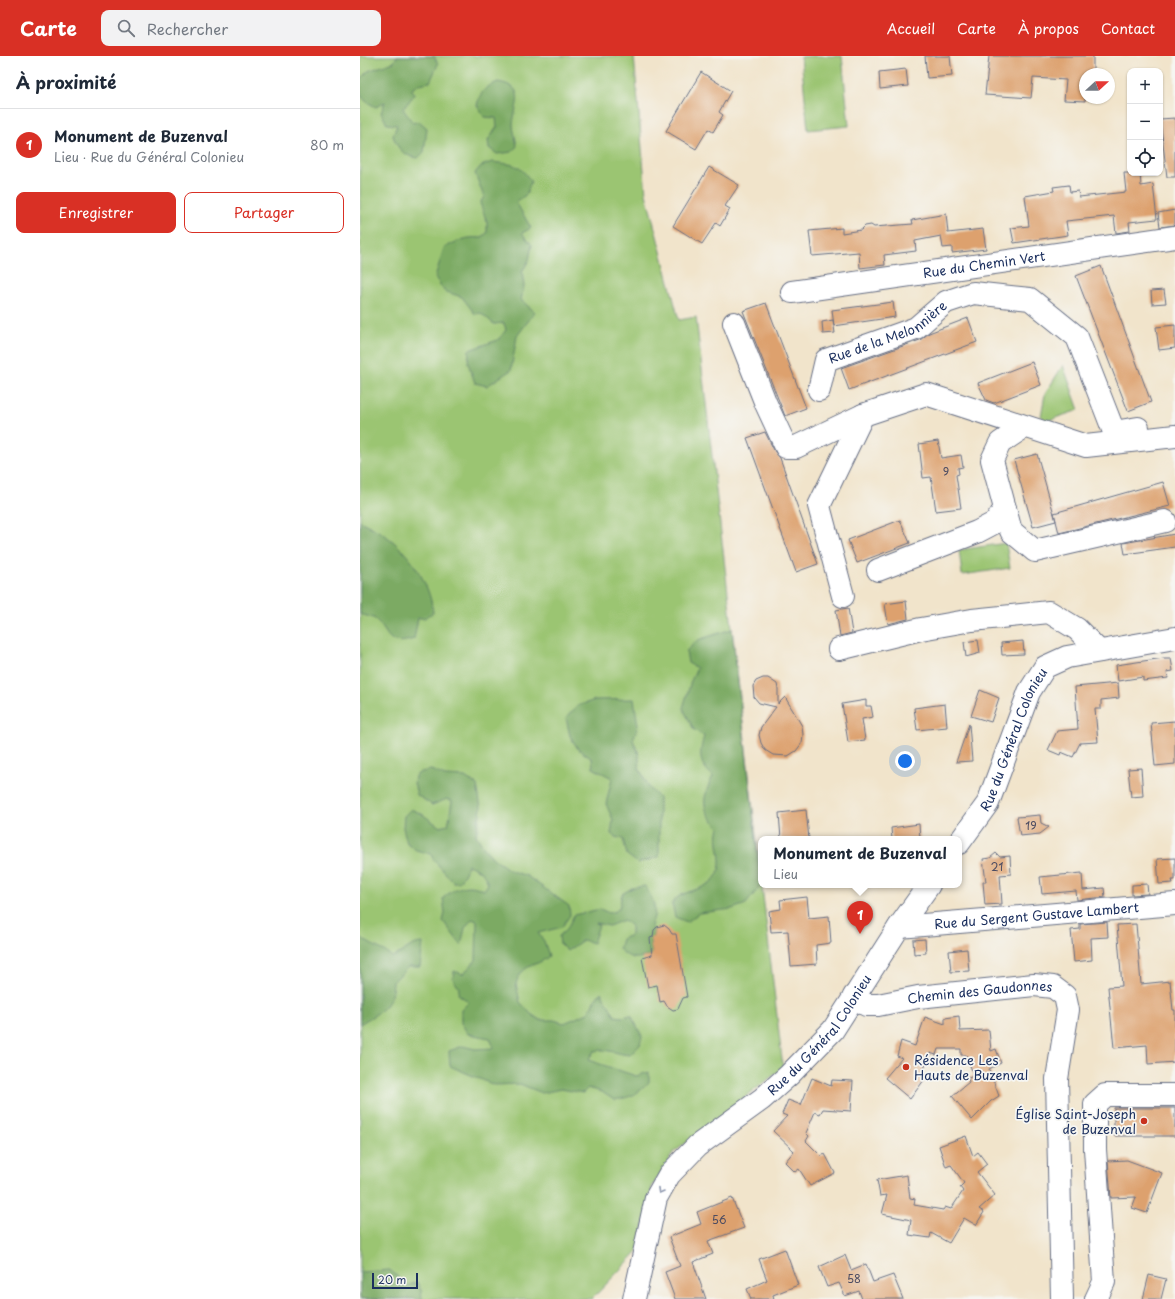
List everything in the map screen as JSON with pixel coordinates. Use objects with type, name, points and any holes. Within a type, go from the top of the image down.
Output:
[{"type":"street","name":"Rue du Chemin Vert","points":[[792,292],[1175,237]]},
{"type":"street","name":"Rue de la Melonnière","points":[[819,390],[826,360],[916,328],[946,302],[973,293],[1030,298],[1077,337],[1115,437]]},
{"type":"street","points":[[734,323],[766,404],[786,447],[796,447],[863,415],[926,394],[1086,446],[1175,422]]},
{"type":"street","points":[[843,596],[819,506],[863,415]]},
{"type":"street","points":[[1024,427],[1000,443],[992,460],[1011,531],[1035,551],[1165,521]]},
{"type":"street","points":[[1115,437],[1175,436]]},
{"type":"street","points":[[878,570],[977,532],[996,522],[1005,508]]},
{"type":"street","points":[[839,649],[921,629],[972,620],[1049,612],[1077,629],[1099,651]]},
{"type":"street","name":"Rue du Général Colonieu","points":[[962,839],[988,803],[1029,692],[1045,667],[1067,657],[1175,638]]},
{"type":"street","name":"Rue du Général Colonieu","points":[[634,1299],[656,1198],[669,1175],[697,1146],[762,1099],[789,1075],[832,1030],[899,927],[927,888]]},
{"type":"street","name":"Rue du Sergent Gustave Lambert","points":[[899,927],[1175,904]]},
{"type":"street","name":"Chemin des Gaudonnes","points":[[854,996],[866,1005],[878,1005],[918,997],[1034,985],[1053,987],[1065,996],[1068,1010],[1057,1079],[1062,1299]]},
{"type":"street","points":[[1096,1299],[1104,1282],[1095,1149],[1095,1104],[1105,1095],[1175,1095]]},
{"type":"green space","points":[[360,56],[634,56],[646,194],[679,320],[696,317],[758,852],[758,888],[762,888],[783,1068],[673,1153],[652,1187],[639,1250],[592,1299],[360,1299]]},
{"type":"green space","points":[[397,56],[434,56],[438,64],[430,82],[419,84],[412,89],[414,95],[403,109],[413,123],[419,121],[427,128],[424,152],[418,158],[408,156],[397,145],[393,136],[397,125],[387,124],[381,113],[385,102],[376,107],[362,97],[360,90],[360,79],[368,71],[394,62]]},
{"type":"green space","points":[[842,56],[849,126],[808,130],[801,57]]},
{"type":"green space","points":[[498,82],[507,84],[513,88],[518,97],[513,124],[517,146],[512,152],[497,154],[489,148],[488,140],[497,127],[496,118],[484,117],[477,105],[484,90]]},
{"type":"green space","points":[[492,162],[510,164],[518,167],[531,181],[527,194],[516,202],[531,228],[522,233],[532,245],[529,260],[522,272],[524,286],[521,300],[535,312],[517,336],[511,370],[487,386],[475,383],[468,363],[469,350],[498,340],[506,330],[504,323],[494,324],[481,313],[475,314],[462,297],[444,291],[435,277],[444,248],[462,240],[481,238],[487,233],[487,222],[480,203],[484,197],[475,173],[481,166]]},
{"type":"green space","points":[[1063,365],[1079,410],[1046,421],[1041,416],[1045,394]]},
{"type":"green space","points":[[360,521],[391,539],[411,561],[422,577],[432,604],[433,613],[424,618],[418,618],[414,639],[398,642],[393,640],[375,619],[360,614]]},
{"type":"green space","points":[[1006,543],[1010,568],[962,575],[959,550]]},
{"type":"green space","points":[[732,629],[758,859],[759,888],[746,904],[732,909],[699,913],[687,922],[675,917],[672,903],[683,894],[710,883],[719,870],[720,865],[717,838],[719,827],[708,815],[705,803],[705,797],[713,776],[702,763],[701,748],[704,736],[694,730],[683,708],[691,681],[697,668],[688,663],[686,651],[698,640]]},
{"type":"green space","points":[[634,699],[638,726],[633,740],[639,754],[639,768],[649,787],[659,798],[659,857],[638,863],[627,855],[623,839],[615,837],[611,834],[613,820],[606,804],[612,778],[593,768],[592,759],[578,749],[570,736],[566,718],[577,706],[595,700]]},
{"type":"green space","points":[[431,770],[445,776],[465,777],[477,785],[481,808],[476,835],[484,848],[494,859],[511,871],[527,876],[569,906],[570,915],[562,927],[538,933],[544,941],[549,956],[546,959],[528,967],[520,975],[516,984],[520,1002],[531,1014],[540,1020],[554,1020],[564,1023],[588,1013],[594,1001],[601,992],[615,1016],[622,1017],[631,1015],[642,1036],[640,1045],[630,1055],[599,1050],[594,1051],[588,1060],[636,1076],[649,1072],[649,1082],[637,1093],[625,1098],[614,1100],[602,1092],[588,1088],[583,1093],[561,1089],[542,1093],[520,1084],[494,1085],[450,1066],[449,1051],[463,1046],[475,1049],[494,1048],[490,1038],[468,1034],[461,1023],[461,1010],[469,1002],[458,994],[459,988],[453,979],[454,971],[463,974],[476,960],[477,921],[472,919],[465,928],[461,945],[443,921],[445,913],[443,898],[462,887],[473,886],[484,890],[488,884],[481,872],[468,865],[459,882],[453,882],[433,859],[431,854],[416,850],[407,843],[403,828],[404,816],[411,809],[422,814],[440,827],[448,825],[452,801],[447,799],[432,805],[417,795],[414,783],[415,776],[421,772]]},
{"type":"green space","points":[[645,886],[651,896],[655,910],[651,925],[654,930],[653,937],[650,939],[652,955],[634,958],[627,956],[619,949],[622,939],[631,935],[631,926],[624,920],[609,926],[596,923],[599,925],[593,943],[583,940],[567,951],[560,944],[559,936],[567,929],[574,915],[600,909],[609,913],[616,911],[619,908],[622,894],[632,888]]},
{"type":"green space","points":[[360,936],[392,957],[411,946],[418,943],[423,943],[420,967],[408,967],[393,982],[390,998],[384,1008],[360,1024]]},
{"type":"green space","points":[[390,1270],[399,1278],[399,1285],[404,1287],[417,1282],[421,1290],[422,1299],[360,1299],[360,1272]]},
{"type":"building","points":[[925,56],[950,56],[952,76],[927,78]]},
{"type":"building","points":[[989,56],[1093,56],[1093,68],[1079,68],[1079,101],[1064,100],[1066,80],[1033,78],[1031,98],[985,95]]},
{"type":"building","points":[[906,69],[908,86],[880,89],[879,72]]},
{"type":"building","points":[[701,72],[731,91],[719,112],[723,115],[713,132],[708,129],[696,149],[666,131]]},
{"type":"building","points":[[1175,118],[1175,177],[1167,177],[1163,144],[1163,119]]},
{"type":"building","points":[[709,167],[739,185],[725,206],[730,209],[720,226],[716,223],[702,244],[673,226]]},
{"type":"building","points":[[1124,173],[1127,173],[1127,176],[1140,176],[1141,186],[1153,184],[1157,219],[1129,222],[1130,231],[1116,233],[1114,216],[1066,221],[1068,235],[1014,243],[1011,228],[1029,226],[1025,196],[1054,191],[1053,187],[1069,185],[1070,192],[1078,191],[1079,197],[1126,192]]},
{"type":"building","points":[[1175,210],[1175,225],[1160,227],[1158,213]]},
{"type":"building","points":[[946,214],[948,233],[983,229],[986,249],[952,253],[952,247],[943,248],[941,236],[915,241],[916,251],[884,255],[885,265],[860,268],[859,252],[812,256],[809,231],[842,228],[842,233],[861,230],[865,226],[871,225],[874,227],[913,224],[912,220]]},
{"type":"building","points":[[1101,266],[1151,402],[1128,411],[1076,276]]},
{"type":"building","points":[[1164,290],[1166,303],[1152,304],[1151,291]]},
{"type":"building","points":[[893,302],[895,317],[834,326],[832,310]]},
{"type":"building","points":[[766,303],[806,408],[785,416],[743,311]]},
{"type":"building","points":[[968,318],[977,342],[849,390],[841,368],[920,340],[929,333]]},
{"type":"building","points":[[833,320],[835,333],[823,334],[822,322]]},
{"type":"building","points":[[1175,325],[1175,348],[1159,350],[1156,327]]},
{"type":"building","points":[[1032,362],[1041,385],[994,403],[986,400],[978,383]]},
{"type":"building","points":[[765,432],[775,452],[780,458],[818,564],[796,572],[747,438]]},
{"type":"building","points":[[938,441],[941,458],[961,455],[963,467],[958,468],[959,474],[956,475],[961,508],[936,511],[931,477],[923,478],[919,444]]},
{"type":"building","points":[[1037,454],[1056,521],[1033,527],[1014,460]]},
{"type":"building","points":[[1163,482],[1170,506],[1059,533],[1054,513]]},
{"type":"building","points":[[900,520],[910,543],[857,563],[848,540]]},
{"type":"building","points":[[1175,534],[1175,547],[1125,554],[1123,543]]},
{"type":"building","points":[[906,601],[908,619],[888,624],[885,604]]},
{"type":"building","points":[[848,608],[852,633],[840,636],[836,610]]},
{"type":"building","points":[[978,640],[980,653],[966,657],[964,642]]},
{"type":"building","points":[[1023,641],[1024,654],[1002,655],[1001,643]]},
{"type":"building","points":[[1171,658],[1173,671],[1167,672],[1168,678],[1143,681],[1143,677],[1118,681],[1116,665]]},
{"type":"building","points":[[763,678],[768,678],[777,684],[778,704],[785,697],[802,726],[802,743],[796,751],[788,756],[773,755],[765,750],[761,743],[759,735],[761,727],[776,707],[759,703],[754,697],[753,686],[756,681]]},
{"type":"building","points":[[1118,683],[1119,698],[1101,700],[1101,709],[1095,709],[1098,742],[1080,743],[1073,757],[1061,752],[1060,755],[1048,750],[1057,731],[1078,729],[1075,687]]},
{"type":"building","points":[[980,690],[999,698],[991,722],[971,716]]},
{"type":"building","points":[[866,700],[866,706],[871,706],[873,717],[862,719],[865,740],[848,742],[842,704]]},
{"type":"building","points":[[945,704],[947,727],[917,730],[914,708]]},
{"type":"building","points":[[1175,721],[1175,764],[1155,766],[1151,723]]},
{"type":"building","points":[[969,724],[972,761],[956,762]]},
{"type":"building","points":[[1141,768],[1143,796],[1131,797],[1128,769]]},
{"type":"building","points":[[806,810],[809,836],[781,836],[779,813]]},
{"type":"building","points":[[1040,815],[1041,823],[1049,827],[1040,834],[1020,836],[1017,817]]},
{"type":"building","points":[[919,824],[920,836],[892,836],[891,828]]},
{"type":"building","points":[[996,853],[1000,857],[1010,856],[1011,874],[1000,875],[1002,904],[985,905],[983,882],[986,882],[983,859],[990,858]]},
{"type":"building","points":[[1175,858],[1175,880],[1172,880],[1173,883],[1159,884],[1157,859]]},
{"type":"building","points":[[1082,873],[1083,890],[1104,888],[1105,897],[1077,900],[1076,891],[1042,894],[1040,877]]},
{"type":"building","points":[[1147,884],[1148,894],[1132,895],[1132,885]]},
{"type":"building","points":[[807,897],[809,918],[829,916],[831,943],[816,945],[817,964],[791,966],[788,931],[771,932],[769,911],[781,909],[780,900]]},
{"type":"building","points":[[1107,922],[1108,937],[1091,938],[1092,960],[1074,962],[1071,930],[1080,929],[1080,924]]},
{"type":"building","points":[[1136,924],[1141,984],[1170,981],[1173,1010],[1175,1010],[1175,1062],[1148,1064],[1147,1045],[1114,1048],[1108,987],[1122,986],[1117,925]]},
{"type":"building","points":[[664,925],[672,934],[676,934],[687,997],[683,998],[678,1009],[673,1010],[667,1006],[664,1001],[660,1002],[657,985],[648,987],[642,958],[652,955],[650,938],[653,937],[654,930],[657,927]]},
{"type":"building","points":[[925,939],[926,953],[914,954],[913,940]]},
{"type":"building","points":[[967,949],[969,971],[951,972],[949,951]]},
{"type":"building","name":"Résidence Les Hauts de Buzenval","points":[[959,1016],[960,1031],[989,1030],[991,1051],[996,1049],[1001,1063],[989,1069],[999,1096],[991,1101],[972,1120],[952,1096],[969,1082],[968,1078],[974,1076],[966,1055],[961,1055],[961,1049],[938,1049],[936,1055],[930,1053],[923,1072],[927,1076],[910,1099],[885,1078],[902,1058],[897,1056],[901,1041],[915,1046],[925,1017],[945,1024],[945,1018]]},
{"type":"building","points":[[812,1078],[831,1086],[832,1080],[853,1081],[851,1111],[823,1109],[820,1114],[815,1112],[806,1133],[809,1136],[806,1141],[821,1156],[825,1154],[835,1173],[810,1186],[799,1169],[795,1172],[785,1162],[794,1151],[773,1131],[787,1116],[782,1114],[788,1100],[801,1105]]},
{"type":"building","name":"Église Saint-Joseph de Buzenval","points":[[1114,1108],[1175,1108],[1175,1136],[1114,1136]]},
{"type":"building","points":[[966,1136],[973,1156],[978,1152],[987,1164],[977,1172],[995,1195],[979,1209],[984,1212],[976,1225],[964,1218],[949,1243],[931,1233],[930,1238],[909,1235],[911,1220],[882,1214],[887,1195],[880,1196],[877,1180],[907,1175],[910,1198],[915,1199],[914,1205],[943,1210],[945,1207],[951,1209],[963,1191],[960,1187],[964,1183],[951,1165],[946,1167],[939,1146]]},
{"type":"building","points":[[1127,1160],[1162,1173],[1147,1213],[1132,1208],[1136,1197],[1111,1198],[1108,1161]]},
{"type":"building","points":[[732,1198],[744,1228],[708,1241],[713,1254],[693,1262],[706,1299],[675,1299],[665,1272],[680,1266],[669,1237],[701,1224],[697,1212]]},
{"type":"building","points":[[785,1249],[798,1285],[773,1295],[774,1299],[751,1299],[747,1289],[767,1280],[759,1259]]},
{"type":"building","points":[[845,1255],[851,1270],[866,1264],[873,1282],[893,1275],[903,1299],[862,1299],[859,1291],[845,1296],[839,1283],[827,1287],[819,1267]]},
{"type":"building","points":[[1149,1275],[1166,1279],[1161,1299],[1143,1299]]},
{"type":"place","name":"Monument de Buzenval","points":[[860,934]]},
{"type":"place","name":"Résidence Les Hauts de Buzenval","points":[[906,1067]]},
{"type":"place","name":"Église Saint-Joseph de Buzenval","points":[[1144,1121]]}]
